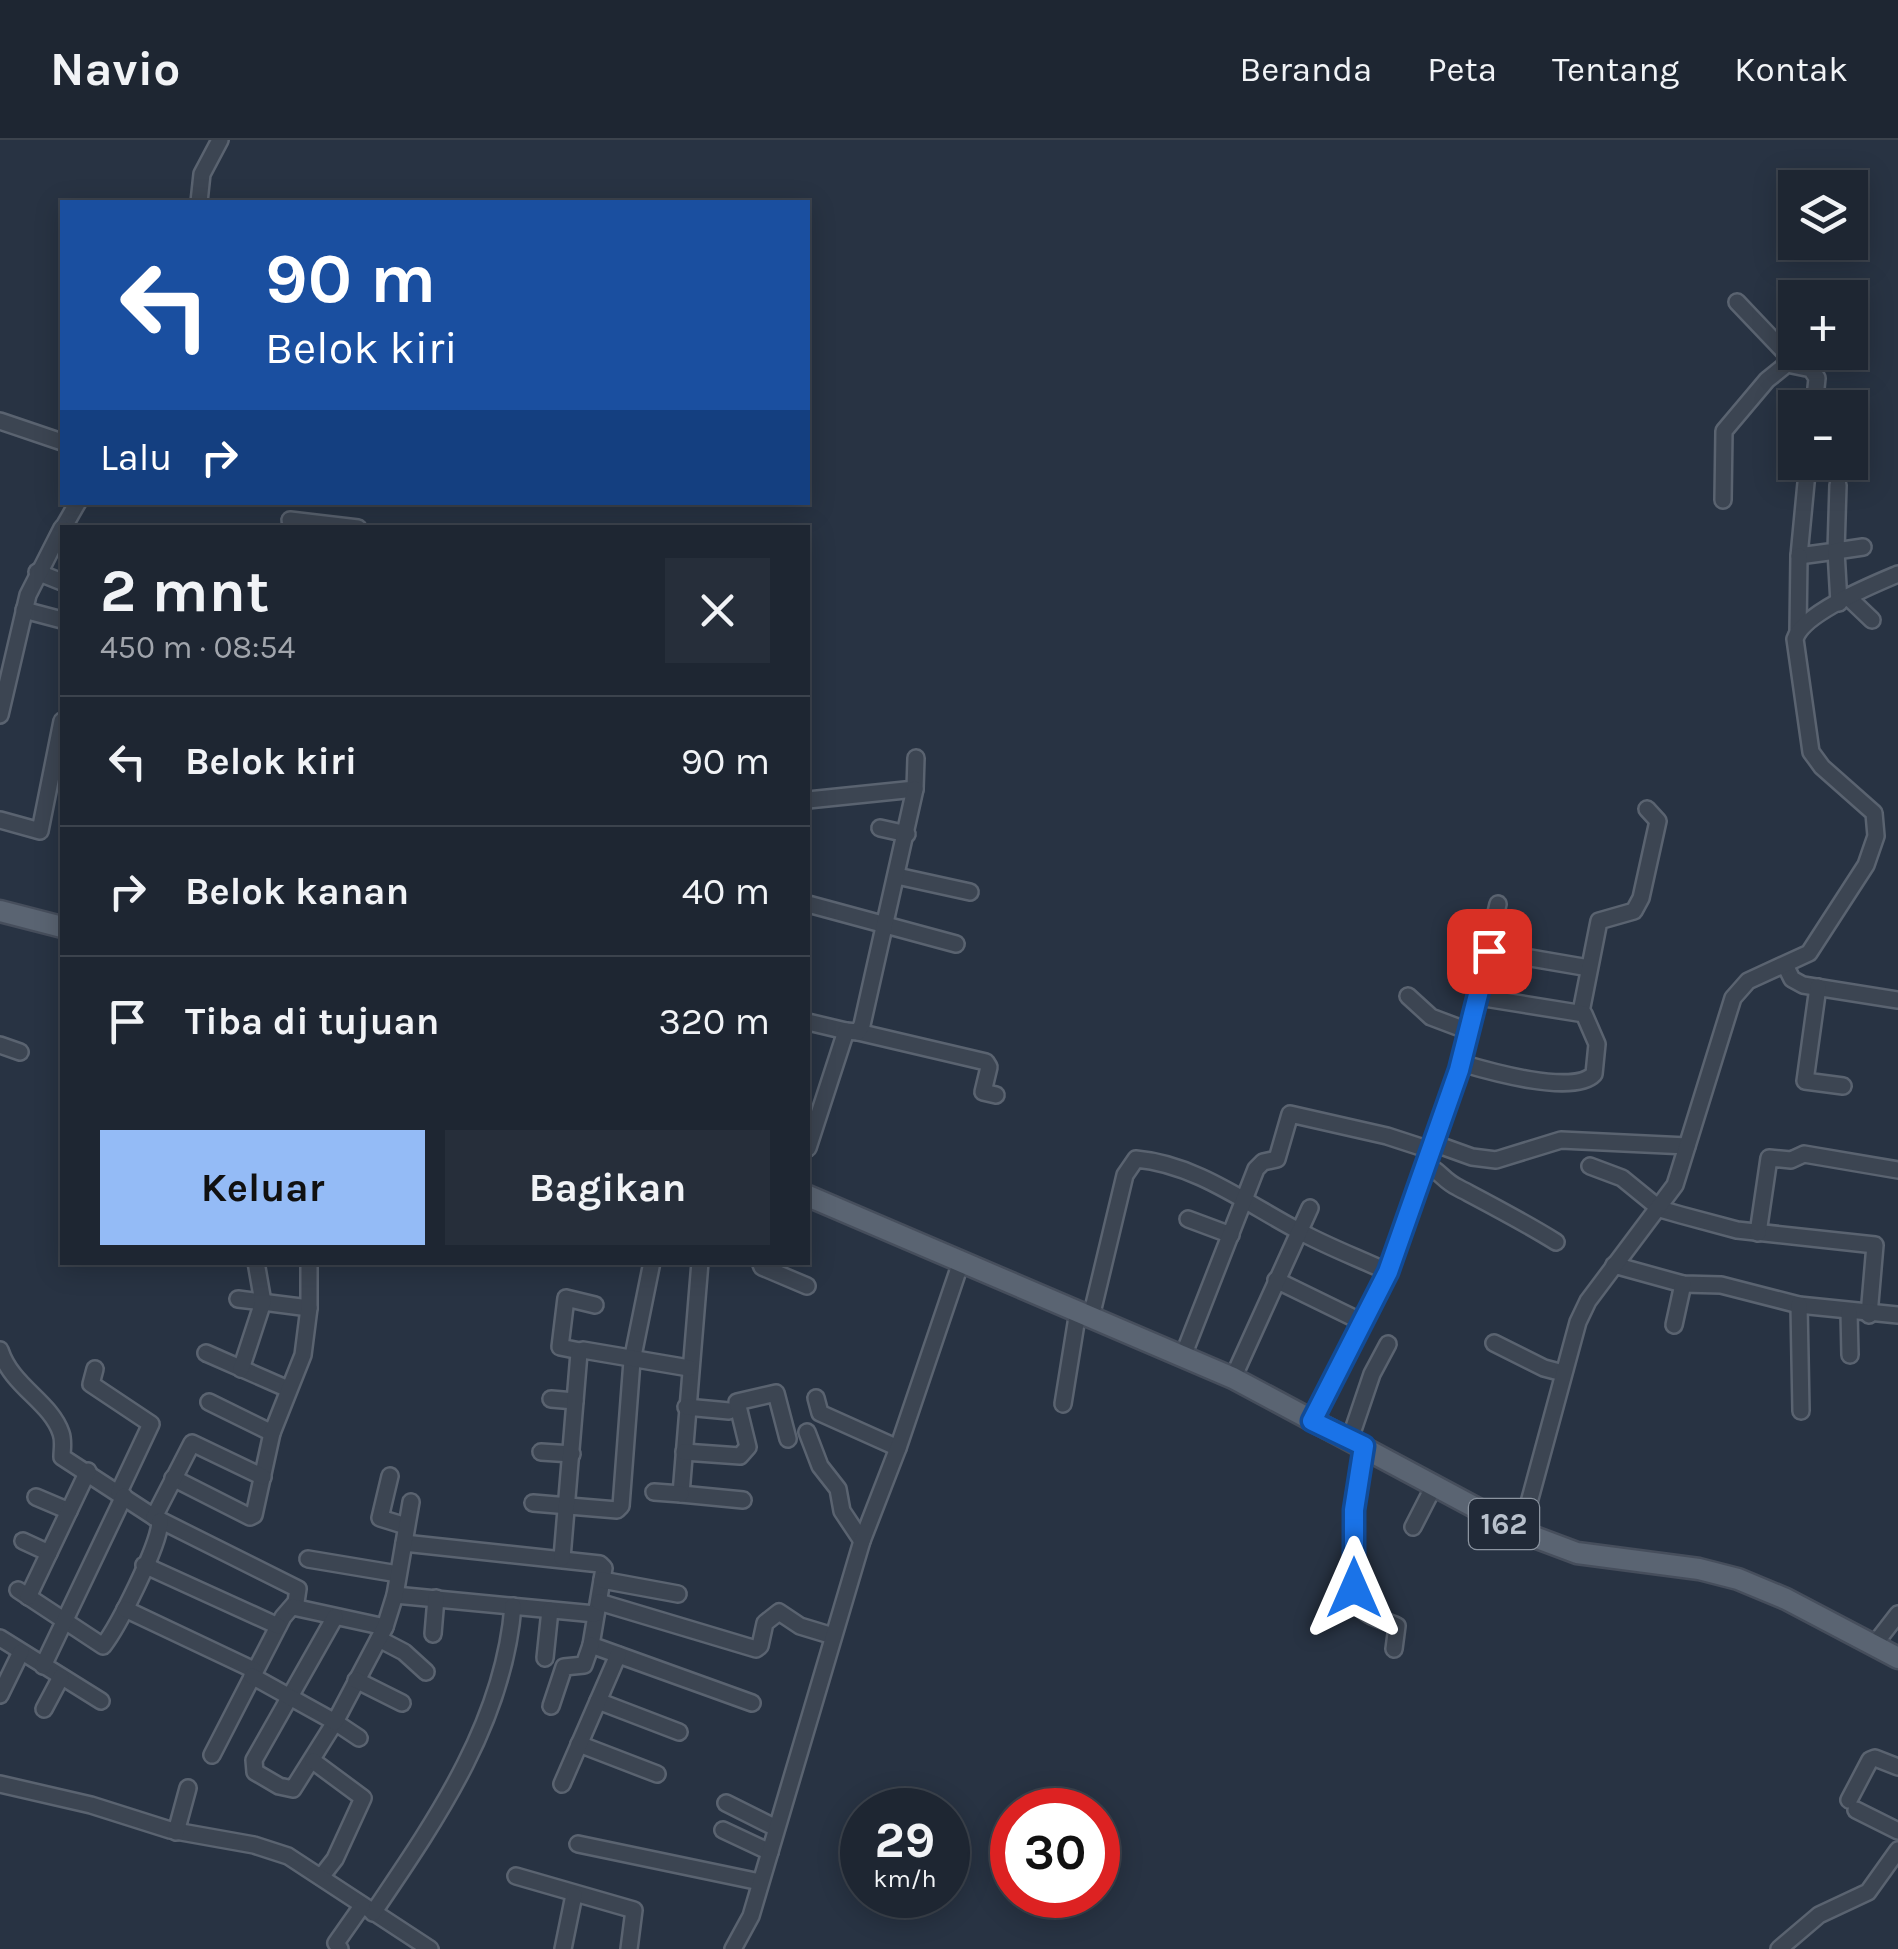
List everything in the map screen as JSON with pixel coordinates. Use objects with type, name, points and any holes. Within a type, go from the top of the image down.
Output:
[{"type":"main road","points":[[0,911],[60,926]]},
{"type":"main road","points":[[810,1197],[1184,1356],[1312,1421]]},
{"type":"main road","name":"162","points":[[1312,1421],[1521,1532],[1577,1553],[1714,1572],[1738,1579],[1898,1658]]},
{"type":"street","points":[[200,200],[213,153]]},
{"type":"street","points":[[1738,302],[1778,345]]},
{"type":"street","points":[[1724,500],[1724,431],[1780,370]]},
{"type":"street","points":[[0,421],[60,441]]},
{"type":"street","points":[[1521,1532],[1562,1372],[1582,1311],[1675,1185],[1735,994],[1748,980],[1809,952],[1874,849],[1874,813],[1818,762],[1807,740],[1798,675],[1799,556],[1806,480]]},
{"type":"street","points":[[1838,485],[1836,551],[1844,601],[1872,620]]},
{"type":"street","points":[[290,520],[332,525]]},
{"type":"street","points":[[0,714],[7,648],[37,572],[60,533]]},
{"type":"street","points":[[1799,556],[1863,546]]},
{"type":"street","points":[[37,572],[60,581]]},
{"type":"street","points":[[1798,631],[1844,601],[1898,574]]},
{"type":"street","points":[[24,610],[60,619]]},
{"type":"street","points":[[0,820],[39,838],[60,731]]},
{"type":"street","points":[[810,1143],[886,925],[907,834],[916,758]]},
{"type":"street","points":[[810,800],[914,788]]},
{"type":"street","points":[[1461,1063],[1517,1078],[1588,1080],[1596,1066],[1597,1044],[1581,1012],[1599,921],[1634,911],[1641,898],[1658,821],[1647,809]]},
{"type":"street","points":[[880,828],[907,834]]},
{"type":"street","points":[[897,876],[970,892]]},
{"type":"street","points":[[1312,1421],[1388,1272],[1461,1063],[1498,904]]},
{"type":"street","points":[[810,905],[956,944]]},
{"type":"street","points":[[1489,951],[1589,968]]},
{"type":"street","points":[[1784,965],[1796,982],[1898,1000]]},
{"type":"street","points":[[1818,987],[1805,1081],[1843,1086]]},
{"type":"street","points":[[1408,996],[1430,1018],[1468,1031]]},
{"type":"street","points":[[1478,997],[1581,1012]]},
{"type":"street","points":[[810,1022],[986,1062],[989,1066],[982,1092],[996,1096]]},
{"type":"street","points":[[0,1045],[20,1052]]},
{"type":"street","points":[[1184,1356],[1259,1164],[1277,1159],[1290,1114],[1387,1136],[1429,1153],[1496,1160],[1561,1140],[1686,1146]]},
{"type":"street","points":[[1429,1153],[1453,1186],[1488,1201],[1556,1242]]},
{"type":"street","points":[[1758,1233],[1769,1158],[1790,1160],[1807,1154],[1898,1171],[1898,1162]]},
{"type":"street","points":[[1062,1404],[1124,1175],[1136,1159],[1162,1162],[1192,1173],[1298,1231],[1388,1272]]},
{"type":"street","points":[[1590,1166],[1625,1180],[1660,1209],[1758,1233],[1875,1245],[1869,1314]]},
{"type":"street","points":[[1233,1378],[1310,1208]]},
{"type":"street","points":[[1188,1219],[1231,1235]]},
{"type":"street","points":[[733,1949],[751,1916],[862,1541],[898,1448],[960,1262]]},
{"type":"street","points":[[241,1369],[263,1302],[257,1265]]},
{"type":"street","points":[[173,1478],[250,1517],[254,1515],[272,1434],[301,1363],[309,1308],[309,1265]]},
{"type":"street","points":[[533,1503],[617,1510],[622,1506],[632,1361],[651,1265]]},
{"type":"street","points":[[681,1494],[700,1265]]},
{"type":"street","points":[[761,1265],[806,1286]]},
{"type":"street","points":[[1614,1265],[1683,1284],[1721,1284],[1799,1305],[1898,1315]]},
{"type":"street","points":[[1276,1280],[1360,1321]]},
{"type":"street","points":[[1674,1326],[1683,1284]]},
{"type":"street","points":[[596,1305],[566,1298],[560,1347],[689,1368]]},
{"type":"street","points":[[238,1299],[309,1308]]},
{"type":"street","points":[[1799,1305],[1801,1411]]},
{"type":"street","points":[[1849,1312],[1850,1355]]},
{"type":"street","points":[[1494,1343],[1544,1368],[1562,1372]]},
{"type":"street","points":[[1388,1344],[1372,1374],[1357,1443],[1354,1588],[1365,1612],[1397,1626],[1394,1648]]},
{"type":"street","points":[[0,1350],[8,1372],[56,1423],[62,1434],[62,1457],[157,1519],[294,1584],[298,1594],[293,1607],[278,1626],[212,1755]]},
{"type":"street","points":[[562,1558],[580,1351]]},
{"type":"street","points":[[206,1353],[288,1390]]},
{"type":"street","points":[[43,1666],[67,1623],[151,1424],[91,1384],[96,1370]]},
{"type":"street","points":[[684,1452],[740,1456],[748,1448],[737,1402],[776,1392],[788,1439]]},
{"type":"street","points":[[816,1398],[820,1414],[898,1448]]},
{"type":"street","points":[[551,1399],[575,1401]]},
{"type":"street","points":[[208,1402],[272,1434]]},
{"type":"street","points":[[686,1406],[728,1411]]},
{"type":"street","points":[[807,1432],[820,1466],[838,1488],[842,1511],[862,1541]]},
{"type":"street","points":[[88,1471],[49,1553],[23,1594],[103,1646],[125,1610],[158,1537],[157,1519],[192,1444],[263,1477]]},
{"type":"street","points":[[541,1452],[572,1454]]},
{"type":"street","points":[[390,1476],[380,1518],[406,1526]]},
{"type":"street","points":[[1412,1528],[1434,1486]]},
{"type":"street","points":[[654,1492],[742,1500]]},
{"type":"street","points":[[36,1498],[69,1512]]},
{"type":"street","points":[[335,1616],[254,1760],[254,1772],[278,1786],[293,1789],[313,1761],[382,1633],[395,1595],[411,1502]]},
{"type":"street","points":[[22,1541],[49,1553]]},
{"type":"street","points":[[404,1544],[602,1565],[591,1645],[584,1664],[564,1667],[551,1706]]},
{"type":"street","points":[[308,1559],[398,1574]]},
{"type":"street","points":[[144,1565],[278,1626]]},
{"type":"street","points":[[602,1580],[678,1594]]},
{"type":"street","points":[[395,1595],[550,1610],[597,1608],[756,1649],[765,1622],[779,1612],[800,1626],[833,1636]]},
{"type":"street","points":[[433,1634],[436,1598]]},
{"type":"street","points":[[340,1949],[336,1943],[368,1909],[441,1811],[481,1732],[502,1668],[513,1606]]},
{"type":"street","points":[[293,1607],[335,1616],[382,1633],[426,1672]]},
{"type":"street","points":[[125,1610],[253,1673],[359,1738]]},
{"type":"street","points":[[544,1658],[550,1610]]},
{"type":"street","points":[[1874,1645],[1898,1614]]},
{"type":"street","points":[[0,1638],[101,1701]]},
{"type":"street","points":[[591,1645],[752,1704]]},
{"type":"street","points":[[0,1694],[21,1652]]},
{"type":"street","points":[[562,1784],[618,1655]]},
{"type":"street","points":[[44,1709],[62,1676]]},
{"type":"street","points":[[356,1680],[402,1703]]},
{"type":"street","points":[[598,1701],[679,1732]]},
{"type":"street","points":[[579,1744],[657,1774]]},
{"type":"street","points":[[1898,1767],[1870,1760],[1853,1805],[1898,1831]]},
{"type":"street","points":[[313,1761],[363,1798],[335,1859],[321,1877]]},
{"type":"street","points":[[0,1784],[90,1804],[176,1832],[261,1847],[288,1856],[426,1948]]},
{"type":"street","points":[[176,1832],[188,1788]]},
{"type":"street","points":[[726,1804],[776,1828]]},
{"type":"street","points":[[723,1830],[770,1852]]},
{"type":"street","points":[[578,1844],[760,1882]]},
{"type":"street","points":[[1780,1949],[1819,1915],[1868,1892],[1896,1858]]},
{"type":"street","points":[[516,1876],[636,1911],[629,1949]]},
{"type":"street","points":[[563,1949],[574,1895]]},
{"type":"route","points":[[1354,1588],[1354,1510],[1364,1446],[1312,1421],[1388,1272],[1459,1070],[1489,951]]}]
